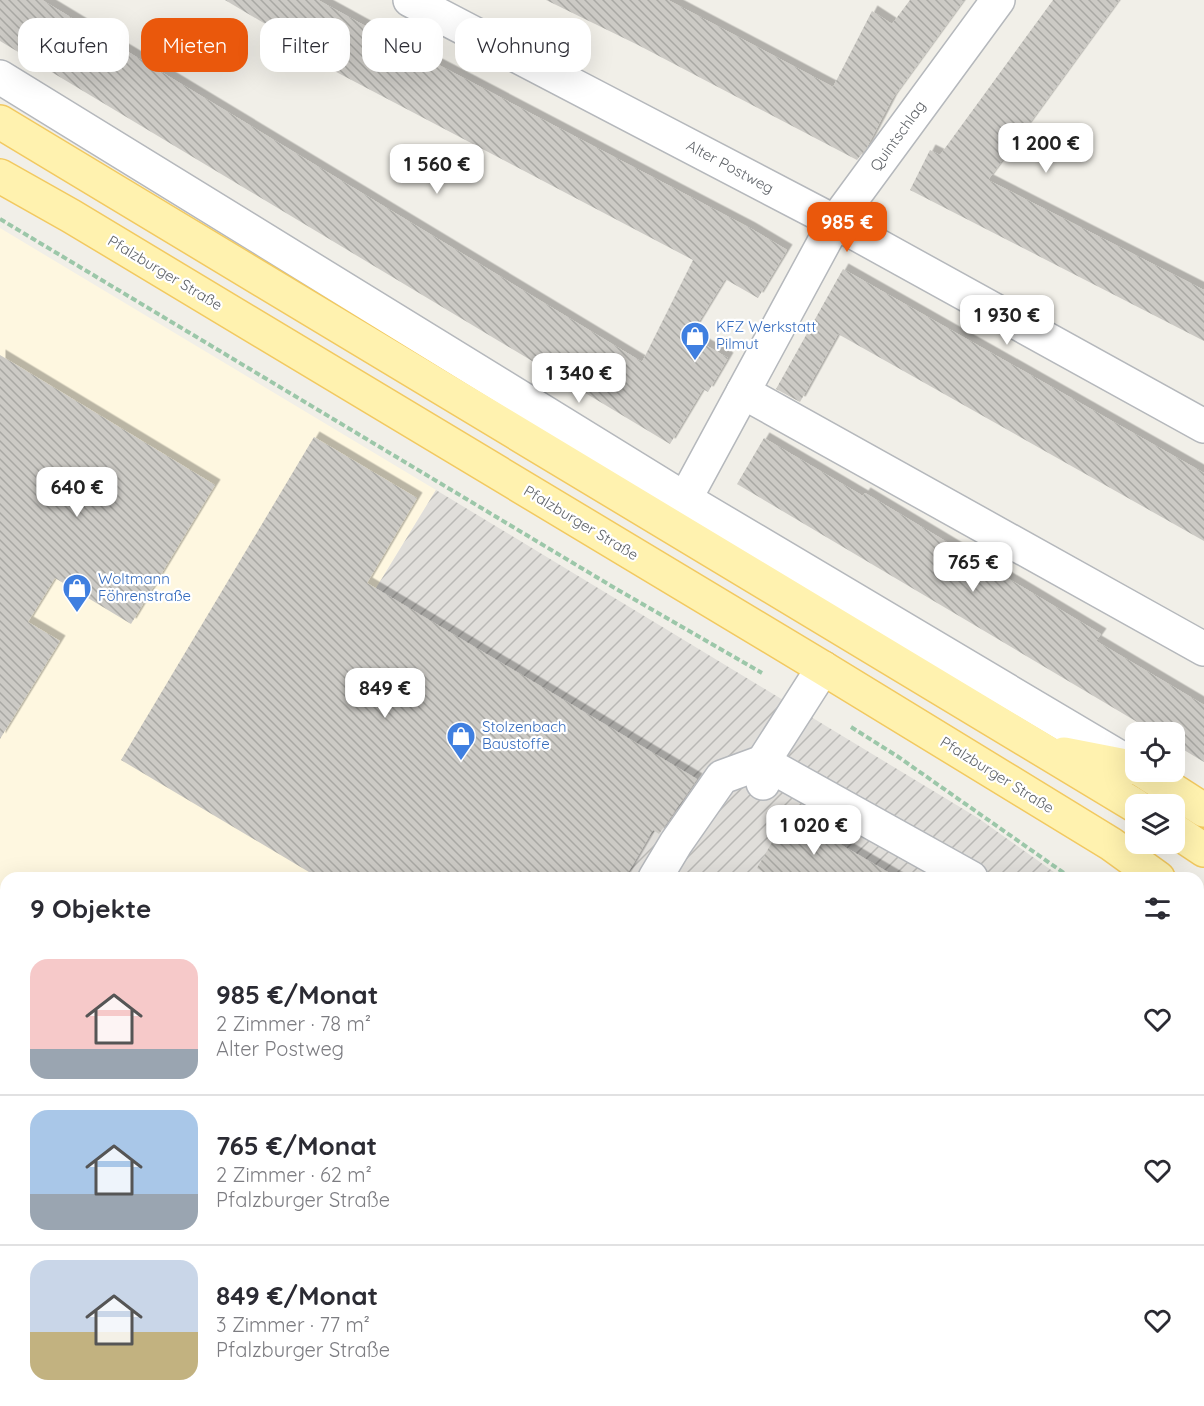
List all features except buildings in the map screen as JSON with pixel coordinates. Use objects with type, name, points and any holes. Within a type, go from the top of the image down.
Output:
[{"type":"main road","points":[[0,122],[1125,799]]},
{"type":"main road","name":"Pfalzburger Straße","points":[[0,176],[81,222],[823,668],[1111,844],[1150,872]]},
{"type":"main road","points":[[1042,750],[1125,765]]},
{"type":"main road","points":[[1160,782],[1204,810]]},
{"type":"main road","points":[[1185,838],[1204,850]]},
{"type":"street","name":"Alter Postweg","points":[[410,0],[835,222],[1204,426]]},
{"type":"street","name":"Quintschlag","points":[[684,499],[835,222],[998,0]]},
{"type":"street","points":[[0,77],[684,499],[1125,760]]},
{"type":"street","points":[[742,392],[1204,649]]},
{"type":"street","points":[[763,772],[804,697],[823,668]]},
{"type":"street","points":[[659,872],[722,777],[763,772],[959,872]]},
{"type":"path","points":[[0,219],[618,590],[804,697]]},
{"type":"path","points":[[850,727],[897,756],[1062,872]]},
{"type":"shaded area","points":[[0,228],[436,490],[340,647],[419,697],[315,872],[0,872]]},
{"type":"shaded area","points":[[436,490],[978,818],[1054,872],[316,872],[419,697],[340,647]]},
{"type":"place","name":"KFZ Werkstatt Pilmut","points":[[695,362]]},
{"type":"place","name":"Woltmann Föhrenstraße","points":[[77,614]]},
{"type":"place","name":"Stolzenbach Baustoffe","points":[[461,762]]}]
